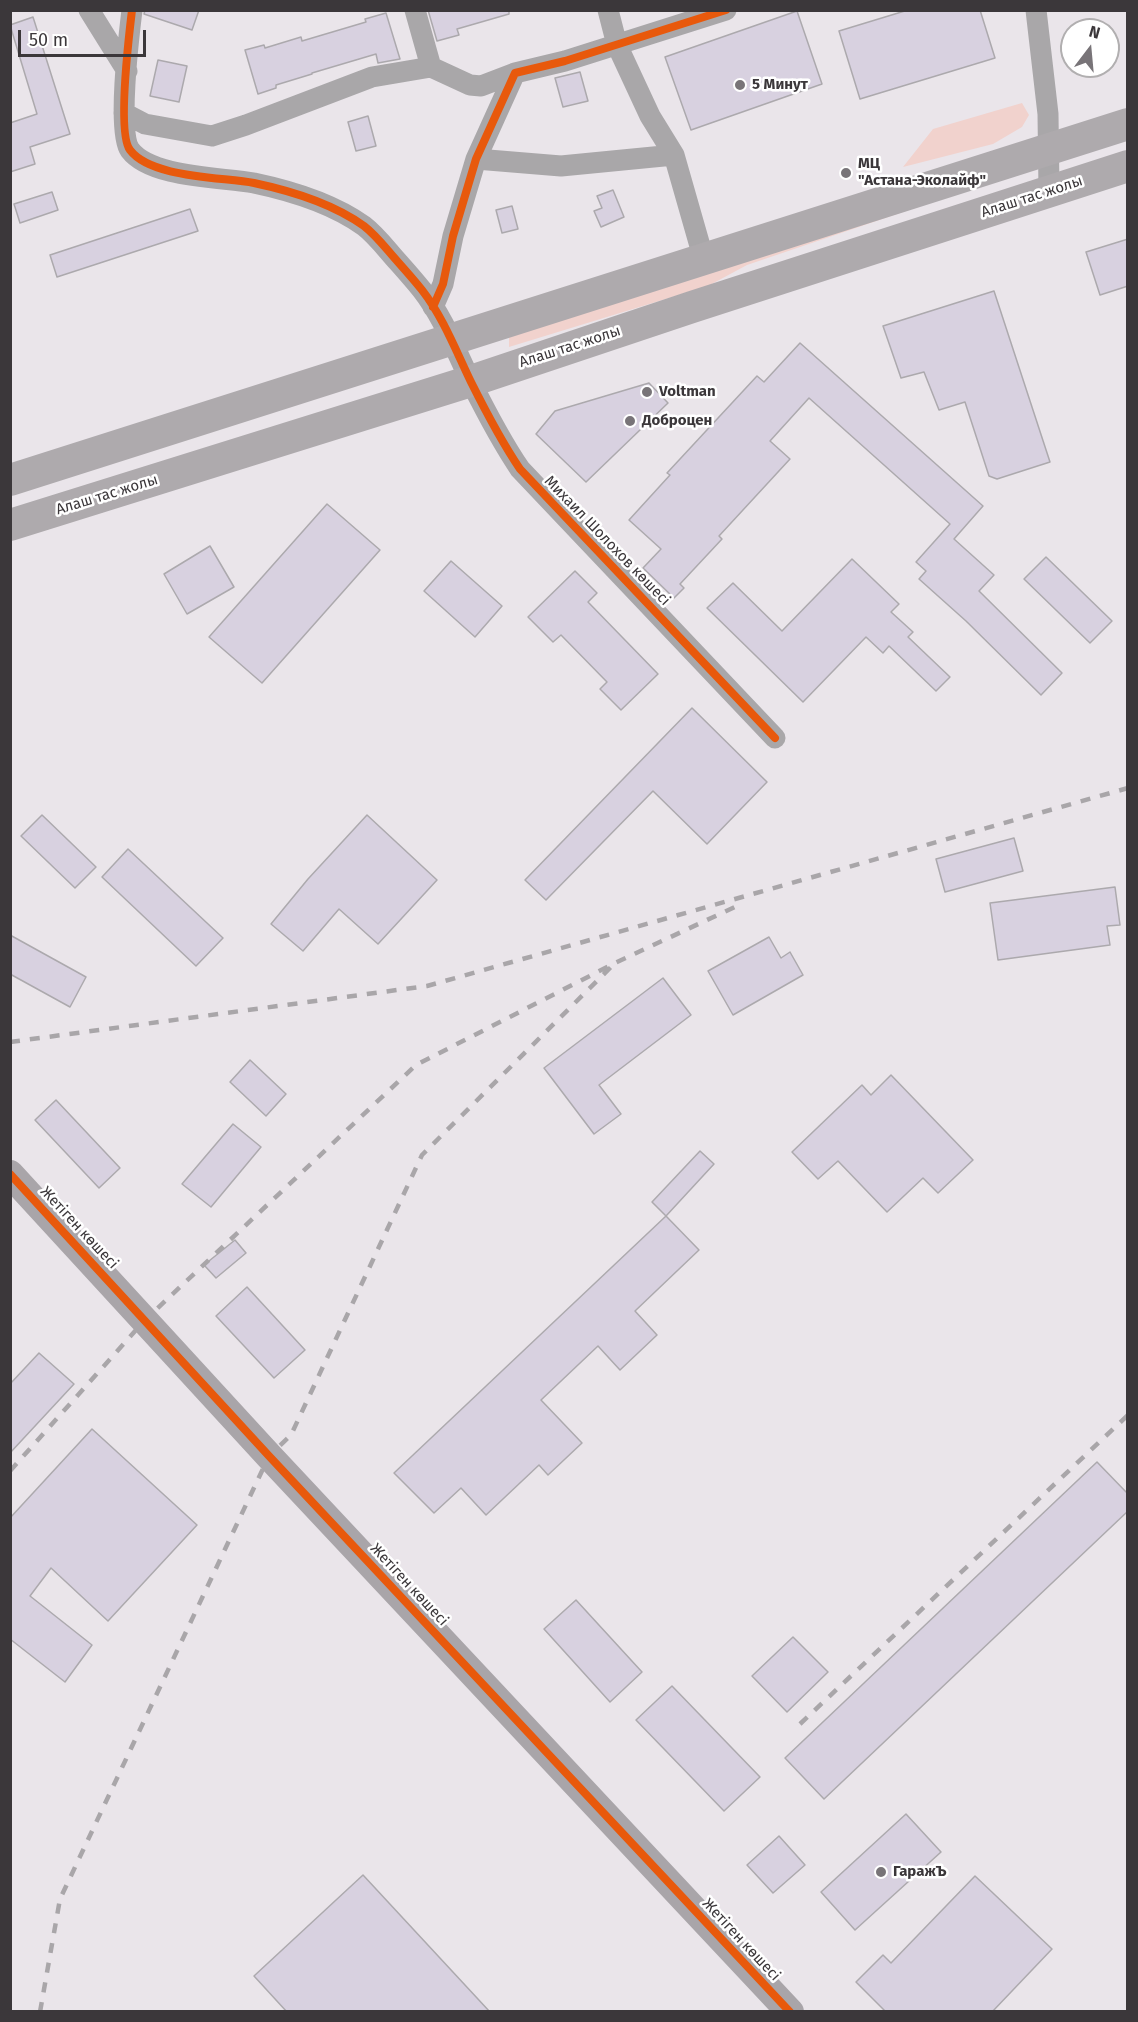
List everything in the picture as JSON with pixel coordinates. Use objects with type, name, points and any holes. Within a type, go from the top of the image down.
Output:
[{"type":"main road","points":[[10,480],[1128,124]]},
{"type":"main road","name":"Алаш тас жолы","points":[[10,525],[471,381],[1128,166]]},
{"type":"street","points":[[89,10],[127,72]]},
{"type":"street","name":"Михаил Шолохов көшесі","points":[[132,10],[124,113],[124,134],[129,150],[148,165],[216,180],[252,183],[291,192],[316,201],[363,225],[377,237],[422,290],[433,307],[452,340],[497,433],[520,469],[775,738]]},
{"type":"street","points":[[415,10],[431,67]]},
{"type":"street","points":[[608,10],[617,45],[650,116],[674,155],[704,260]]},
{"type":"street","points":[[124,113],[145,124],[212,136],[372,77],[431,67],[470,85],[481,86],[515,73],[617,45],[726,10]]},
{"type":"street","points":[[1036,10],[1048,110],[1049,191]]},
{"type":"street","points":[[433,307],[443,284],[453,236],[476,159],[515,73]]},
{"type":"street","points":[[476,159],[561,166],[674,155]]},
{"type":"street","name":"Жетіген көшесі","points":[[10,1174],[269,1456],[790,2012]]},
{"type":"shaded area","points":[[1022,103],[1029,115],[1022,127],[993,144],[903,167],[933,129]]},
{"type":"shaded area","points":[[997,180],[747,265],[708,286],[509,347],[509,334]]},
{"type":"building","points":[[145,10],[199,10],[192,30],[144,14]]},
{"type":"building","points":[[428,10],[509,10],[509,14],[457,29],[459,35],[437,41]]},
{"type":"building","points":[[908,10],[980,10],[995,58],[860,99],[839,31]]},
{"type":"building","points":[[797,11],[822,84],[691,130],[665,57]]},
{"type":"building","points":[[386,13],[400,59],[378,63],[376,54],[276,85],[276,88],[258,94],[245,50],[264,45],[265,48],[301,37],[302,41],[366,22],[365,19]]},
{"type":"building","points":[[33,17],[70,134],[30,147],[35,164],[10,172],[10,123],[37,114],[10,25]]},
{"type":"building","points":[[158,60],[187,66],[179,102],[150,96]]},
{"type":"building","points":[[580,72],[588,101],[563,107],[555,78]]},
{"type":"building","points":[[368,116],[376,146],[356,151],[348,122]]},
{"type":"building","points":[[613,190],[624,217],[601,227],[594,211],[602,208],[597,196]]},
{"type":"building","points":[[52,192],[58,210],[20,223],[14,204]]},
{"type":"building","points":[[512,206],[518,229],[502,233],[496,210]]},
{"type":"building","points":[[190,209],[198,231],[57,277],[50,255]]},
{"type":"building","points":[[1128,239],[1128,286],[1100,295],[1086,252]]},
{"type":"building","points":[[994,291],[1050,462],[997,479],[989,476],[965,402],[939,410],[924,372],[901,378],[883,326]]},
{"type":"building","points":[[800,343],[983,506],[954,539],[994,575],[979,591],[1062,673],[1041,695],[966,621],[919,579],[926,571],[916,562],[950,524],[809,398],[770,441],[790,459],[719,536],[722,539],[680,584],[684,588],[674,598],[643,568],[661,549],[629,520],[670,475],[667,473],[757,376],[764,382]]},
{"type":"building","points":[[649,383],[668,403],[586,482],[536,434],[555,411]]},
{"type":"building","points":[[327,504],[380,550],[262,683],[209,637]]},
{"type":"building","points":[[210,546],[234,587],[187,614],[164,574]]},
{"type":"building","points":[[1046,557],[1112,621],[1090,643],[1024,579]]},
{"type":"building","points":[[852,559],[899,604],[891,612],[913,632],[908,637],[950,677],[936,691],[889,646],[883,653],[866,637],[803,702],[707,608],[733,583],[782,631]]},
{"type":"building","points":[[451,561],[502,606],[475,637],[424,591]]},
{"type":"building","points":[[575,571],[597,593],[588,602],[658,674],[621,710],[600,689],[607,682],[561,635],[553,642],[528,617]]},
{"type":"building","points":[[692,708],[767,782],[707,844],[653,791],[546,900],[525,880]]},
{"type":"building","points":[[42,815],[96,867],[75,888],[21,836]]},
{"type":"building","points":[[367,815],[437,880],[378,944],[339,909],[303,951],[271,924],[308,879]]},
{"type":"building","points":[[1014,838],[1023,871],[945,892],[936,859]]},
{"type":"building","points":[[128,849],[223,938],[196,966],[102,877]]},
{"type":"building","points":[[1115,887],[1120,925],[1107,926],[1110,945],[998,960],[990,903]]},
{"type":"building","points":[[10,935],[86,977],[70,1007],[10,974]]},
{"type":"building","points":[[769,937],[781,958],[790,952],[803,975],[733,1015],[708,971]]},
{"type":"building","points":[[663,978],[691,1015],[599,1085],[621,1114],[594,1134],[544,1068]]},
{"type":"building","points":[[250,1060],[286,1094],[266,1116],[230,1082]]},
{"type":"building","points":[[891,1075],[973,1160],[938,1193],[923,1178],[887,1212],[838,1161],[818,1179],[792,1152],[862,1085],[871,1095]]},
{"type":"building","points":[[56,1100],[120,1168],[99,1188],[35,1120]]},
{"type":"building","points":[[233,1124],[261,1147],[211,1207],[182,1184]]},
{"type":"building","points":[[700,1151],[714,1164],[666,1216],[652,1202]]},
{"type":"building","points":[[666,1216],[699,1250],[635,1311],[657,1335],[620,1370],[598,1346],[541,1400],[582,1443],[548,1475],[539,1465],[486,1515],[461,1488],[434,1513],[394,1473]]},
{"type":"building","points":[[235,1240],[246,1253],[216,1278],[204,1265]]},
{"type":"building","points":[[247,1287],[305,1350],[274,1378],[216,1316]]},
{"type":"building","points":[[39,1353],[74,1384],[10,1453],[10,1384]]},
{"type":"building","points":[[92,1429],[197,1525],[108,1621],[51,1568],[30,1596],[92,1645],[65,1682],[10,1639],[10,1518]]},
{"type":"building","points":[[1097,1462],[1128,1494],[1128,1511],[824,1799],[785,1758]]},
{"type":"building","points":[[576,1600],[642,1672],[610,1702],[544,1629]]},
{"type":"building","points":[[793,1637],[828,1672],[787,1712],[752,1676]]},
{"type":"building","points":[[672,1686],[760,1777],[724,1811],[636,1720]]},
{"type":"building","name":"ГаражЪ","points":[[906,1814],[941,1852],[855,1930],[821,1892]]},
{"type":"building","points":[[779,1836],[805,1865],[773,1893],[747,1865]]},
{"type":"building","points":[[363,1875],[490,2012],[287,2012],[254,1976]]},
{"type":"building","points":[[975,1876],[1052,1949],[992,2012],[886,2012],[856,1982],[883,1955],[891,1963]]},
{"type":"railway","points":[[10,1042],[427,986],[1128,788]]},
{"type":"railway","points":[[10,1471],[145,1320],[416,1065],[615,963],[739,905]]},
{"type":"railway","points":[[40,2012],[60,1899],[269,1456],[291,1435],[422,1155],[615,963]]},
{"type":"railway","points":[[800,1724],[1128,1415]]},
{"type":"cycle path","points":[[132,10],[124,105],[126,140],[130,150],[140,159],[170,171],[254,183],[297,194],[325,204],[369,230],[430,300],[488,415],[520,469],[775,738]]},
{"type":"cycle path","points":[[433,307],[443,284],[453,236],[476,159],[515,73],[565,61],[726,10]]},
{"type":"cycle path","points":[[10,1174],[269,1456],[790,2012]]},
{"type":"place","name":"5 Минут","points":[[740,85]]},
{"type":"place","name":"МЦ \"Астана-Эколайф\"","points":[[846,173]]},
{"type":"place","name":"Voltman","points":[[647,392]]},
{"type":"place","name":"Доброцен","points":[[630,421]]},
{"type":"place","name":"ГаражЪ","points":[[881,1872]]}]
